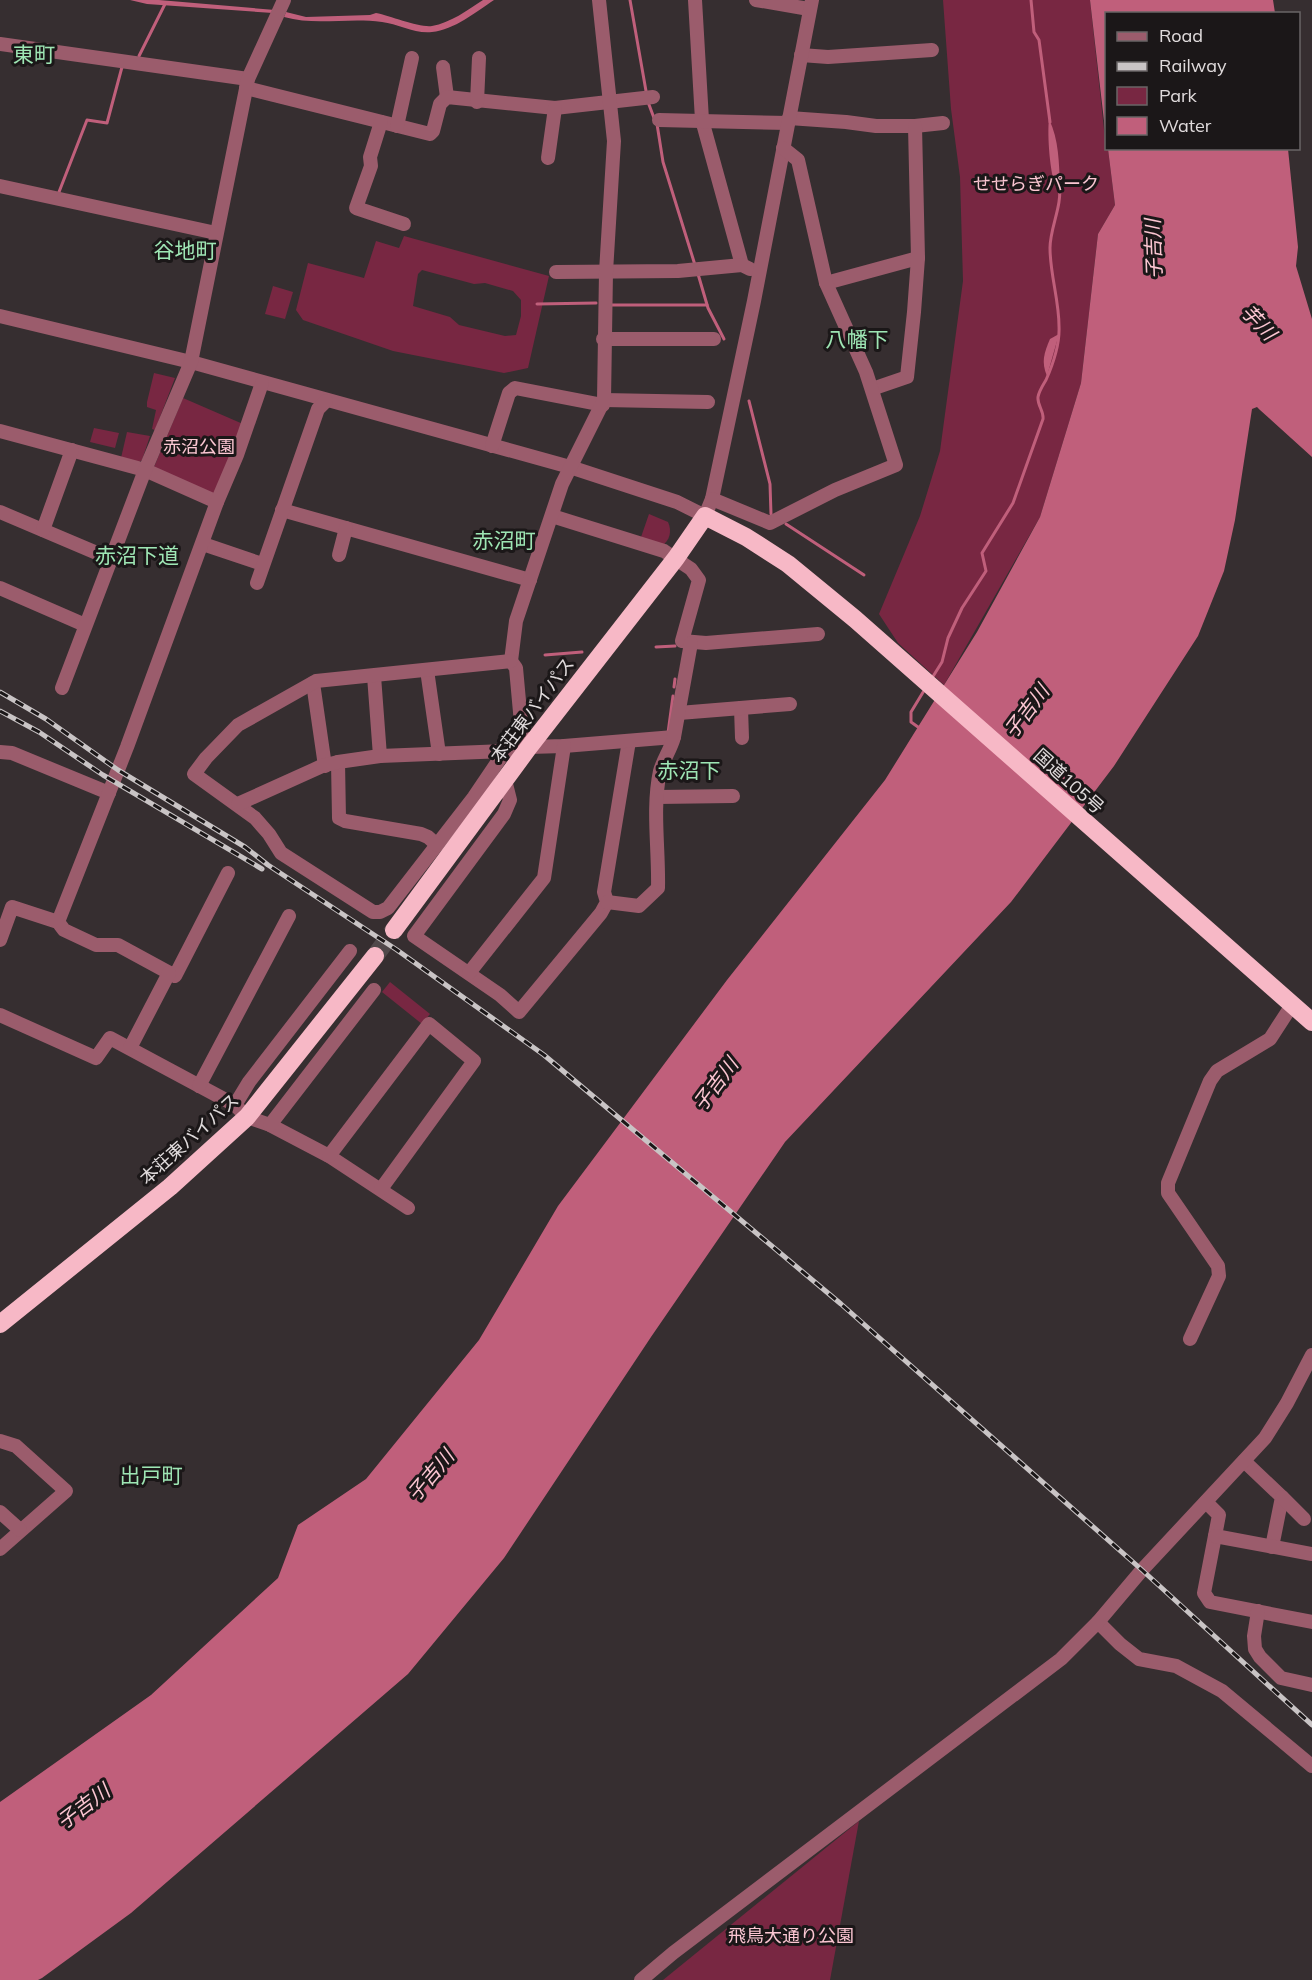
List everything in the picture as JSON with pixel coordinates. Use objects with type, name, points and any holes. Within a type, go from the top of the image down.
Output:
[{"type":"highway","name":"本荘東バイパス","points":[[394,930],[529,747],[676,558],[709,508]]},
{"type":"highway","name":"国道105号","points":[[709,508],[746,537],[788,564],[855,619],[1312,1023]]},
{"type":"highway","name":"本荘東バイパス","points":[[0,1323],[170,1186],[241,1111],[375,956]]},
{"type":"street","points":[[529,747],[522,734],[516,668],[511,661],[516,621],[570,467],[604,403],[603,339],[614,141],[599,0]]},
{"type":"street","points":[[696,0],[702,120],[742,265]]},
{"type":"street","points":[[709,508],[759,275],[811,5],[756,0]]},
{"type":"street","points":[[62,688],[145,470],[191,362],[247,83],[280,8]]},
{"type":"street","points":[[0,44],[247,83],[430,134],[433,131],[440,104],[447,97]]},
{"type":"street","points":[[801,55],[828,57],[932,50]]},
{"type":"street","points":[[397,126],[412,58]]},
{"type":"street","points":[[477,102],[479,58]]},
{"type":"street","points":[[443,68],[447,97]]},
{"type":"street","points":[[447,97],[477,102],[555,108],[653,97]]},
{"type":"street","points":[[548,158],[555,108]]},
{"type":"street","points":[[659,120],[846,122],[876,126],[943,123]]},
{"type":"street","points":[[381,122],[370,157],[371,166],[356,208],[404,224]]},
{"type":"street","points":[[872,389],[907,377],[918,258],[915,126]]},
{"type":"street","points":[[0,316],[191,362],[570,467],[677,502],[770,523],[835,490],[896,465],[872,389],[826,283],[798,160],[783,148]]},
{"type":"street","points":[[0,186],[216,233]]},
{"type":"street","points":[[826,283],[918,258]]},
{"type":"street","points":[[556,272],[697,270],[742,265],[759,275]]},
{"type":"street","points":[[603,339],[714,339]]},
{"type":"street","points":[[58,922],[109,793],[217,502],[237,455],[262,383]]},
{"type":"street","points":[[492,446],[509,393],[515,388],[604,403],[708,402]]},
{"type":"street","points":[[257,583],[318,408],[326,400]]},
{"type":"street","points":[[0,431],[145,470],[217,502]]},
{"type":"street","points":[[43,530],[72,450]]},
{"type":"street","points":[[282,510],[530,580]]},
{"type":"street","points":[[0,512],[111,559]]},
{"type":"street","points":[[552,516],[664,551],[692,568],[699,580],[682,641],[691,643],[818,634]]},
{"type":"street","points":[[339,555],[346,528]]},
{"type":"street","points":[[202,544],[262,564]]},
{"type":"street","points":[[0,588],[85,625]]},
{"type":"street","points":[[608,902],[639,906],[658,888],[657,798],[660,769],[671,749],[674,737],[691,643]]},
{"type":"street","points":[[506,751],[474,797],[388,908],[380,912],[373,912],[281,853],[255,818],[194,774],[238,725],[313,683],[511,661]]},
{"type":"street","points":[[427,670],[439,754]]},
{"type":"street","points":[[374,676],[380,756]]},
{"type":"street","points":[[313,683],[331,764],[339,818],[421,834],[437,845]]},
{"type":"street","points":[[679,713],[790,704]]},
{"type":"street","points":[[741,708],[742,738]]},
{"type":"street","points":[[238,804],[331,764],[380,756],[506,751],[529,747],[674,737]]},
{"type":"street","points":[[608,902],[604,892],[629,741]]},
{"type":"street","points":[[469,973],[544,878],[564,746]]},
{"type":"street","points":[[0,752],[12,753],[109,793]]},
{"type":"street","points":[[505,780],[510,800],[504,813],[414,936],[500,995],[519,1012],[608,902]]},
{"type":"street","points":[[657,798],[733,796]]},
{"type":"street","points":[[0,940],[12,908],[58,922],[64,930],[96,945],[118,945],[175,976],[228,873]]},
{"type":"street","points":[[199,1086],[289,916]]},
{"type":"street","points":[[241,1111],[249,1082],[350,951]]},
{"type":"street","points":[[130,1048],[169,973]]},
{"type":"street","points":[[270,1125],[374,990]]},
{"type":"street","points":[[1190,1339],[1219,1276],[1218,1266],[1168,1193],[1168,1183],[1210,1081],[1217,1071],[1270,1039],[1292,1005]]},
{"type":"street","points":[[0,1015],[96,1058],[110,1038],[241,1111],[329,1156],[408,1208]]},
{"type":"street","points":[[329,1156],[429,1024],[474,1061],[381,1189]]},
{"type":"street","points":[[641,1980],[701,1931],[1061,1659],[1098,1622],[1142,1570],[1265,1438],[1287,1403],[1312,1355]]},
{"type":"street","points":[[0,1442],[16,1446],[66,1491],[0,1549]]},
{"type":"street","points":[[1244,1461],[1304,1519]]},
{"type":"street","points":[[1272,1547],[1282,1497]]},
{"type":"street","points":[[1206,1502],[1219,1515],[1204,1593],[1210,1602],[1312,1622]]},
{"type":"street","points":[[0,1512],[20,1530]]},
{"type":"street","points":[[1215,1536],[1312,1554]]},
{"type":"street","points":[[1258,1611],[1254,1636],[1255,1649],[1260,1657],[1281,1677],[1312,1685]]},
{"type":"street","points":[[1098,1622],[1139,1659],[1176,1666],[1222,1691],[1312,1766]]},
{"type":"green space","name":"せせらぎパーク","points":[[943,0],[1090,0],[1105,150],[1108,150],[1115,205],[1098,234],[1081,383],[1040,517],[944,685],[898,643],[879,614],[920,516],[940,451],[963,281],[960,177],[951,109]]},
{"type":"green space","points":[[404,236],[549,276],[528,368],[504,373],[393,351],[303,320],[296,310],[308,263],[364,278],[376,241],[399,248]],"holes":[[[422,270],[474,284],[485,283],[513,291],[521,300],[521,316],[516,335],[505,336],[459,325],[450,317],[413,306],[418,274]]]},
{"type":"green space","points":[[273,286],[293,292],[285,319],[265,314]]},
{"type":"green space","points":[[154,373],[175,378],[155,430],[152,429],[156,410],[147,407]]},
{"type":"green space","name":"赤沼公園","points":[[183,398],[243,424],[216,493],[210,495],[157,473],[154,467]]},
{"type":"green space","points":[[94,428],[119,433],[115,448],[90,442]]},
{"type":"green space","points":[[127,432],[150,436],[142,460],[139,462],[121,458]]},
{"type":"green space","points":[[649,514],[668,522],[670,535],[662,546],[640,540]]},
{"type":"green space","points":[[390,982],[430,1014],[422,1024],[382,992]]},
{"type":"green space","name":"飛鳥大通り公園","points":[[859,1821],[830,1980],[663,1980]]},
{"type":"water","points":[[130,0],[159,0],[275,10],[273,13],[147,4]]},
{"type":"water","points":[[483,0],[494,0],[457,24],[432,32],[419,32],[388,23],[370,21],[308,21],[284,17],[286,12],[306,17],[376,13],[413,24],[432,26],[452,19]]},
{"type":"water","points":[[1090,0],[1273,0],[1275,12],[1105,12],[1105,129]]},
{"type":"water","points":[[1049,119],[1058,152],[1060,186],[1056,187],[1052,173],[1048,135]]},
{"type":"water","points":[[1108,150],[1288,150],[1298,247],[1296,266],[1312,319],[1312,457],[1257,407],[1252,409],[1235,520],[1224,571],[1198,636],[1114,766],[1011,902],[785,1142],[651,1337],[504,1558],[408,1674],[131,1913],[42,1978],[38,1980],[0,1980],[0,1802],[151,1695],[278,1578],[298,1525],[366,1479],[479,1340],[558,1206],[727,980],[885,780],[977,632],[1040,517],[1081,383],[1098,234],[1115,205]]},
{"type":"water","points":[[1059,334],[1047,376],[1044,366],[1045,353],[1050,339]]},
{"type":"waterway","points":[[630,0],[646,91]]},
{"type":"waterway","points":[[1031,0],[1034,32],[1039,40],[1050,122]]},
{"type":"waterway","points":[[139,56],[165,4]]},
{"type":"waterway","points":[[59,192],[87,120],[107,123],[122,67]]},
{"type":"waterway","points":[[648,102],[654,118]]},
{"type":"waterway","points":[[657,124],[663,162],[695,265]]},
{"type":"waterway","points":[[932,678],[942,662],[948,638],[962,608],[986,571],[982,553],[1013,503],[1043,419],[1038,397],[1053,361],[1059,333],[1058,306],[1050,248],[1059,200],[1059,184]]},
{"type":"waterway","points":[[698,274],[708,308],[724,339]]},
{"type":"waterway","points":[[537,304],[596,303]]},
{"type":"waterway","points":[[611,305],[707,305]]},
{"type":"waterway","points":[[749,401],[770,484],[771,514]]},
{"type":"waterway","points":[[786,524],[864,575]]},
{"type":"waterway","points":[[656,647],[675,646]]},
{"type":"waterway","points":[[545,655],[582,652]]},
{"type":"waterway","points":[[674,687],[675,679]]},
{"type":"waterway","points":[[918,727],[911,722],[911,712],[925,689]]},
{"type":"waterway","points":[[668,733],[673,696]]},
{"type":"tunnel","points":[[375,956],[394,930]]},
{"type":"railway","points":[[0,692],[46,719],[118,770],[245,847],[268,865],[397,950],[544,1055],[841,1304],[1142,1570],[1312,1725]]},
{"type":"railway","points":[[0,711],[39,732],[103,775],[262,869]]},
{"type":"district","name":"東町","points":[[34,54]]},
{"type":"district","name":"谷地町","points":[[185,250]]},
{"type":"district","name":"八幡下","points":[[857,339]]},
{"type":"district","name":"赤沼町","points":[[504,540]]},
{"type":"district","name":"赤沼下道","points":[[137,555]]},
{"type":"district","name":"赤沼下","points":[[689,770]]},
{"type":"district","name":"出戸町","points":[[151,1475]]},
{"type":"water label","name":"子吉川","points":[[1153,249]]},
{"type":"water label","name":"芋川","points":[[1259,322]]},
{"type":"water label","name":"子吉川","points":[[1026,711]]},
{"type":"water label","name":"子吉川","points":[[715,1084]]},
{"type":"water label","name":"子吉川","points":[[430,1475]]},
{"type":"water label","name":"子吉川","points":[[83,1806]]}]
